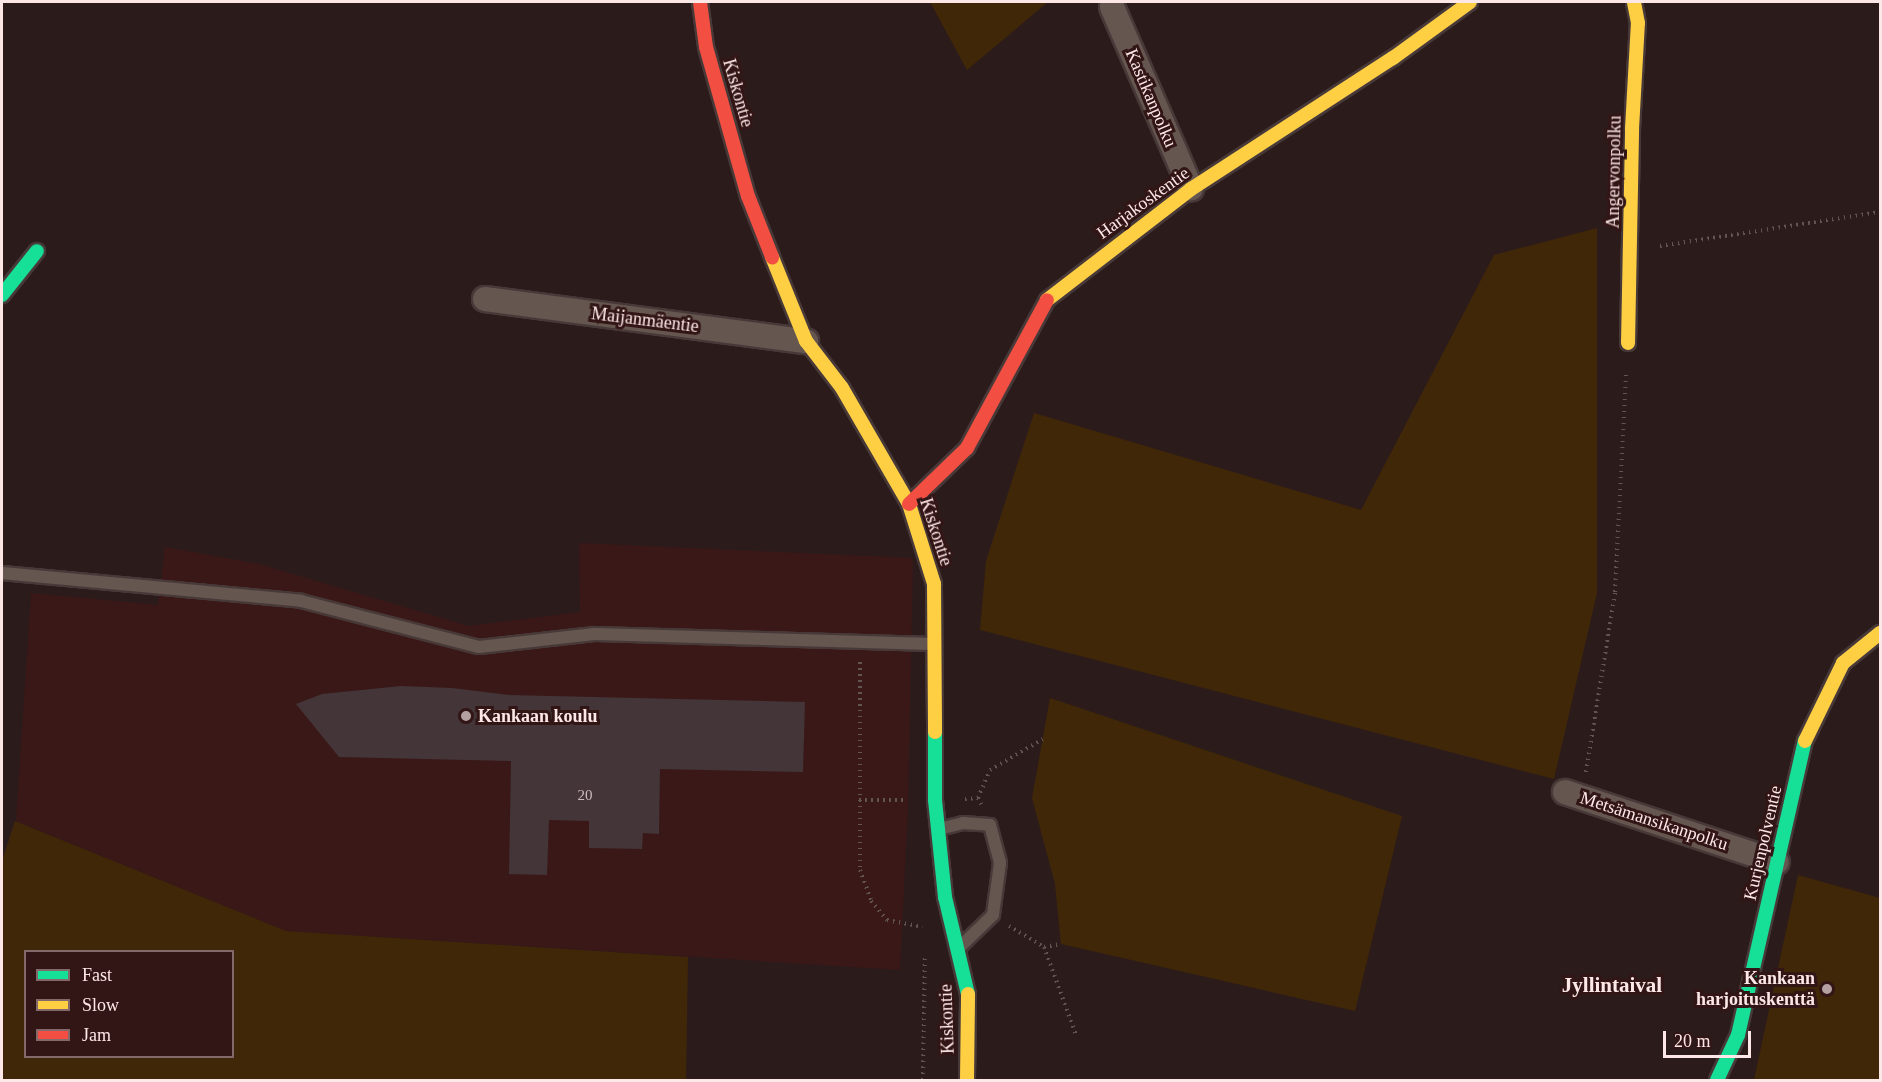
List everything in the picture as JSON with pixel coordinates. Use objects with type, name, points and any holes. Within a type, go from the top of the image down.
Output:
[{"type":"street","name":"Kiskontie","points":[[700,2],[706,47],[748,196],[806,341],[842,388],[909,504],[934,584],[935,800],[945,897],[968,990],[967,1080]]},
{"type":"street","name":"Harjakoskentie","points":[[909,504],[967,448],[1016,361],[1049,296],[1191,189],[1393,57],[1470,2]]},
{"type":"street","name":"Angervonpolku","points":[[1628,343],[1638,23],[1634,2]]},
{"type":"street","name":"Kastikanpolku","points":[[1112,8],[1191,189]]},
{"type":"street","points":[[2,294],[37,251]]},
{"type":"street","name":"Maijanmäentie","points":[[485,299],[806,341]]},
{"type":"street","name":"Kurjenpolventie","points":[[1717,1080],[1738,1035],[1807,734],[1843,663],[1881,633]]},
{"type":"street","name":"Metsämansikanpolku","points":[[1573,795],[1777,862]]},
{"type":"lane","points":[[2,573],[301,601],[479,647],[594,634],[934,645]]},
{"type":"lane","points":[[938,829],[963,823],[990,825],[1000,862],[993,915],[958,949]]},
{"type":"path","points":[[1630,251],[1881,212]]},
{"type":"path","points":[[1573,795],[1614,592],[1628,343]]},
{"type":"path","points":[[860,642],[860,870],[871,901],[887,920],[925,928]]},
{"type":"path","points":[[978,798],[990,770],[1043,739]]},
{"type":"path","points":[[925,937],[925,928],[945,897]]},
{"type":"path","points":[[993,915],[1044,947],[1076,1035]]},
{"type":"path","points":[[1044,947],[1061,944]]},
{"type":"path","points":[[923,1080],[925,945]]},
{"type":"shaded area","points":[[930,2],[1048,2],[967,70]]},
{"type":"shaded area","points":[[1597,228],[1597,593],[1554,779],[980,630],[986,561],[1034,413],[1361,510],[1494,255]]},
{"type":"shaded area","name":"Kankaan koulu","points":[[579,543],[913,558],[908,806],[900,970],[286,931],[16,821],[31,593],[158,605],[165,547],[259,564],[469,626],[580,612]]},
{"type":"shaded area","points":[[1050,698],[1402,816],[1355,1011],[1061,944],[1055,884],[1032,798]]},
{"type":"shaded area","points":[[15,821],[286,931],[688,957],[686,1080],[2,1080],[2,861]]},
{"type":"shaded area","name":"Kankaan harjoituskenttä","points":[[1798,875],[1880,898],[1880,1080],[1754,1080]]},
{"type":"building","points":[[401,686],[452,688],[509,695],[805,702],[803,772],[660,769],[659,834],[643,833],[642,849],[589,848],[589,821],[549,820],[547,875],[509,874],[511,761],[339,757],[296,704],[322,694]]},
{"type":"traffic: fast","points":[[2,295],[37,251]]},
{"type":"traffic: fast","points":[[935,732],[935,800],[945,897],[968,994]]},
{"type":"traffic: fast","points":[[1717,1080],[1738,1035],[1805,741]]},
{"type":"traffic: slow","points":[[1047,300],[1191,189],[1393,58],[1470,2]]},
{"type":"traffic: slow","points":[[1628,343],[1632,129],[1638,23],[1634,2]]},
{"type":"traffic: slow","points":[[772,257],[806,341],[842,388],[909,504],[934,584],[935,732]]},
{"type":"traffic: slow","points":[[1805,741],[1843,663],[1880,633]]},
{"type":"traffic: slow","points":[[967,1080],[968,994]]},
{"type":"traffic: jam","points":[[700,2],[706,47],[748,196],[772,257]]},
{"type":"traffic: jam","points":[[909,504],[967,448],[1047,300]]},
{"type":"place","name":"Kankaan koulu","points":[[466,716]]},
{"type":"place","name":"Kankaan harjoituskenttä","points":[[1827,989]]},
{"type":"district","name":"Jyllintaival","points":[[1612,985]]}]
